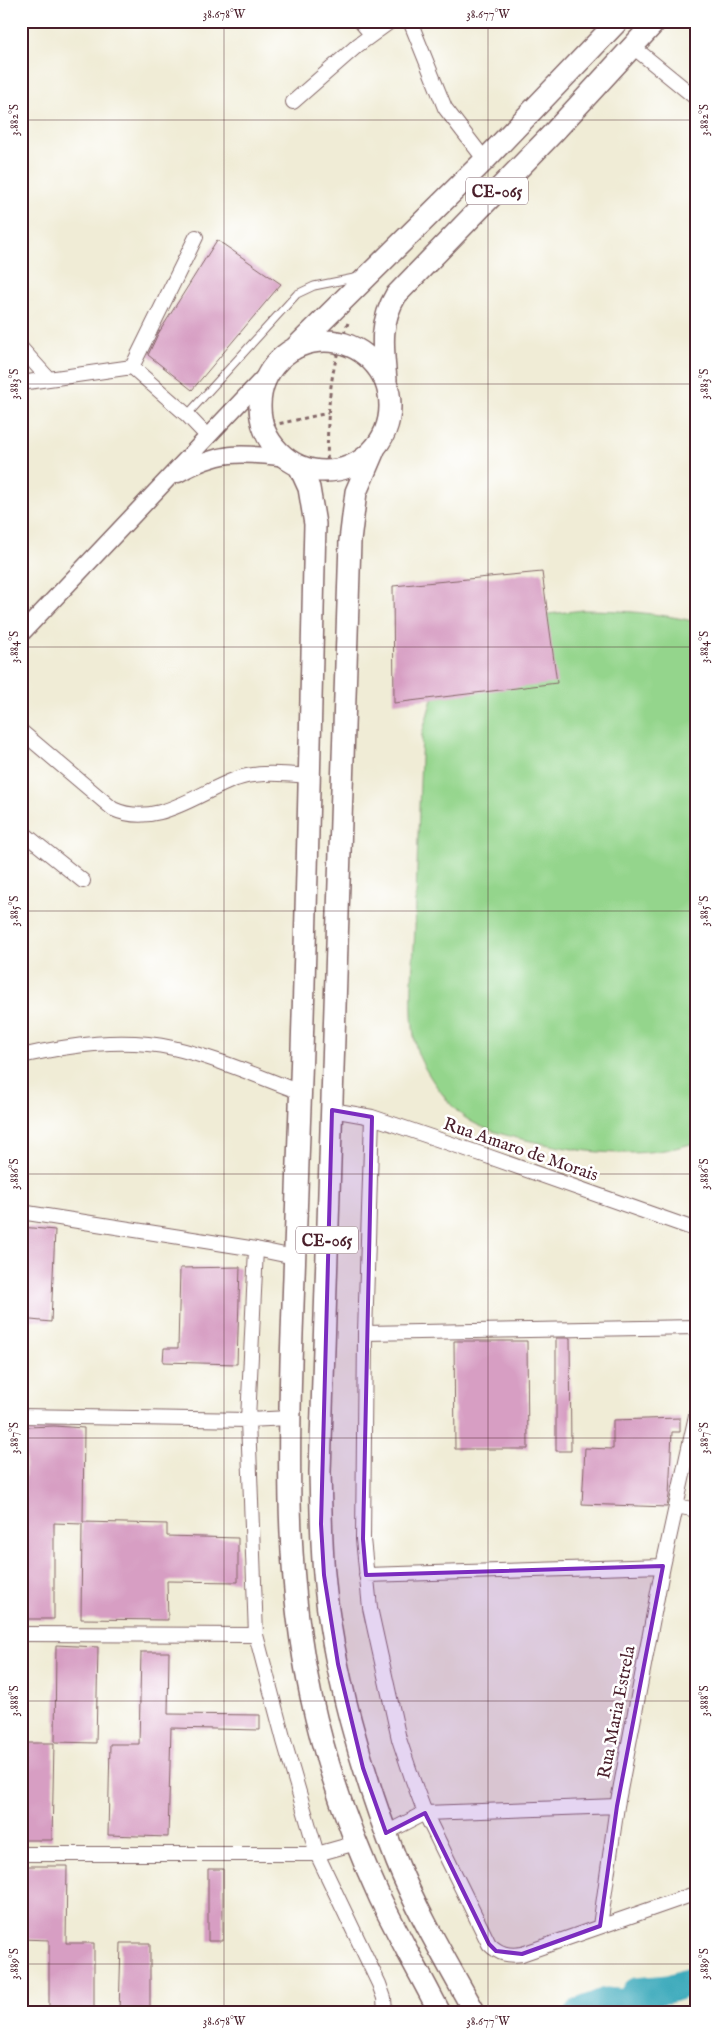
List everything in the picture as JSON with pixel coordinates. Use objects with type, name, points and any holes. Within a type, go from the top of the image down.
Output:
[{"type":"main road","name":"CE-065","points":[[374,450],[362,460],[327,482],[292,462],[270,442],[264,427],[259,407],[266,375],[279,360],[294,349],[485,160],[618,21]]},
{"type":"main road","name":"CE-065","points":[[474,2009],[433,1937],[398,1864],[363,1768],[335,1646],[324,1575],[320,1472],[350,541],[356,492],[374,450],[384,434],[390,417],[391,398],[386,380],[384,328],[388,309],[396,294],[554,132],[656,21]]},
{"type":"main road","name":"CE-065","points":[[294,349],[311,342],[330,341],[339,344],[364,353],[376,365],[386,380]]},
{"type":"main road","name":"CE-065","points":[[292,462],[309,488],[315,524],[300,1092],[289,1418],[289,1534],[300,1638],[322,1742],[356,1843],[381,1900],[440,2013]]},
{"type":"street","points":[[360,21],[372,34]]},
{"type":"street","points":[[293,102],[358,44],[391,21]]},
{"type":"street","points":[[410,21],[445,108],[485,160]]},
{"type":"street","points":[[632,46],[697,99]]},
{"type":"street","points":[[132,368],[196,237]]},
{"type":"street","points":[[21,348],[48,378]]},
{"type":"street","points":[[21,383],[132,368],[187,415],[208,437]]},
{"type":"street","points":[[21,634],[266,375]]},
{"type":"street","points":[[163,483],[189,468],[222,455],[262,455],[292,462]]},
{"type":"street","points":[[21,731],[113,809],[124,814],[156,813],[188,802],[237,779],[272,773],[309,776]]},
{"type":"street","points":[[21,831],[83,881]]},
{"type":"street","points":[[21,1056],[93,1044],[130,1043],[172,1048],[209,1059],[300,1092]]},
{"type":"street","name":"Rua Amaro de Morais","points":[[332,1110],[372,1117],[697,1230]]},
{"type":"street","points":[[372,1117],[363,1539],[370,1608],[399,1739],[425,1813],[489,1944],[496,1952],[505,1955],[522,1954],[697,1893]]},
{"type":"street","points":[[21,1212],[294,1256]]},
{"type":"street","points":[[256,1249],[248,1420],[256,1635],[317,1854],[379,1984],[384,1998],[385,2013]]},
{"type":"street","points":[[366,1333],[697,1327]]},
{"type":"street","points":[[21,1416],[248,1420],[289,1418]]},
{"type":"street","name":"Rua Maria Estrela","points":[[600,1926],[617,1806],[663,1566],[696,1420]]},
{"type":"street","points":[[676,1506],[697,1510]]},
{"type":"street","points":[[366,1574],[663,1566]]},
{"type":"street","points":[[21,1634],[256,1635]]},
{"type":"street","points":[[386,1833],[425,1813],[617,1806]]},
{"type":"street","points":[[21,1854],[317,1854],[356,1843]]},
{"type":"lane","points":[[187,415],[298,294],[314,286],[332,281],[369,276]]},
{"type":"path","points":[[327,482],[328,412],[332,370],[339,344],[349,319]]},
{"type":"path","points":[[264,427],[328,412]]},
{"type":"highlighted area","points":[[332,1110],[372,1117],[363,1539],[366,1575],[663,1566],[617,1806],[600,1926],[522,1954],[496,1951],[489,1944],[425,1813],[386,1833],[363,1768],[338,1664],[324,1575],[321,1524]]},
{"type":"green space","points":[[583,610],[640,613],[697,622],[697,1142],[658,1151],[618,1153],[559,1147],[494,1132],[472,1122],[454,1108],[426,1071],[418,1054],[414,1033],[412,989],[422,734],[432,699],[450,670],[520,621],[549,614]]},
{"type":"building","points":[[217,240],[281,284],[192,390],[148,355],[158,334]]},
{"type":"building","points":[[542,572],[557,683],[394,703],[393,586]]},
{"type":"building","points":[[21,1227],[55,1230],[51,1322],[21,1319]]},
{"type":"building","points":[[240,1267],[237,1364],[163,1362],[164,1348],[178,1348],[180,1268]]},
{"type":"building","points":[[556,1338],[570,1338],[571,1451],[556,1451]]},
{"type":"building","points":[[454,1341],[527,1341],[528,1449],[455,1449]]},
{"type":"building","points":[[680,1418],[680,1432],[672,1432],[667,1507],[582,1504],[585,1448],[613,1449],[613,1420]]},
{"type":"building","points":[[26,1427],[84,1428],[83,1522],[167,1524],[167,1536],[238,1538],[238,1582],[167,1581],[168,1620],[81,1619],[82,1524],[54,1523],[54,1619],[23,1619]]},
{"type":"building","points":[[56,1645],[98,1647],[96,1743],[55,1742]]},
{"type":"building","points":[[141,1652],[169,1652],[168,1714],[260,1715],[260,1730],[171,1728],[168,1837],[108,1835],[110,1744],[139,1744]]},
{"type":"building","points":[[25,1743],[54,1743],[52,1840],[23,1840]]},
{"type":"building","points":[[21,1866],[67,1866],[66,1943],[94,1943],[94,2013],[49,2013],[49,1940],[21,1939]]},
{"type":"building","points":[[208,1869],[223,1869],[223,1941],[208,1941]]},
{"type":"building","points":[[121,1943],[150,1943],[150,2013],[119,2013]]},
{"type":"waterway","points":[[579,2013],[606,2002],[629,2004],[636,1992],[668,1989],[697,1980]]}]
